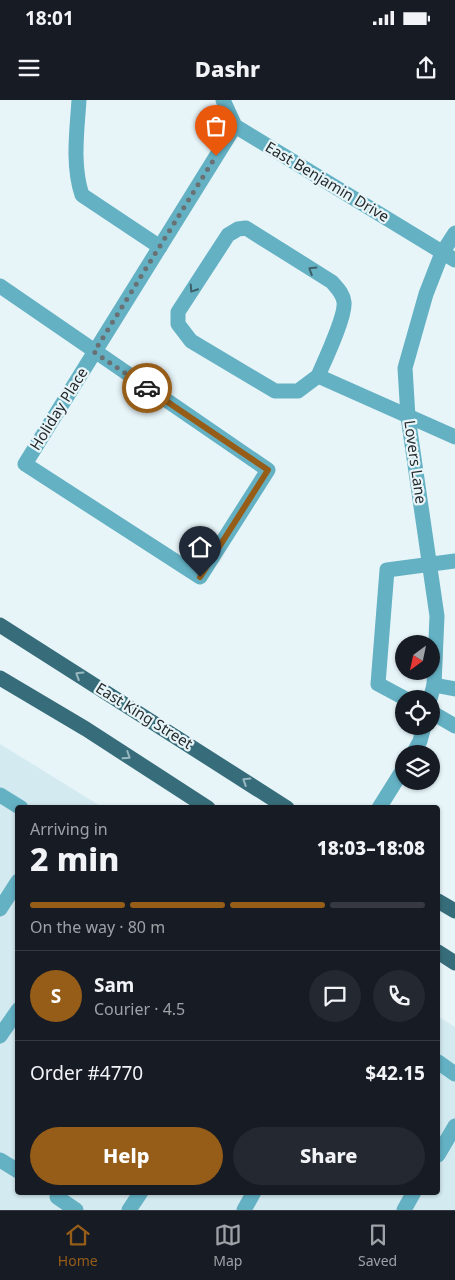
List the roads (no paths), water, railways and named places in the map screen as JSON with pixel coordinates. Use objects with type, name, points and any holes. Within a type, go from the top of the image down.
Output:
[{"type":"main road","name":"East King Street","points":[[0,625],[282,805]]},
{"type":"main road","points":[[0,678],[86,729],[203,805]]},
{"type":"main road","points":[[440,901],[455,911]]},
{"type":"main road","points":[[440,953],[455,963]]},
{"type":"street","points":[[79,100],[76,165],[82,194],[160,247]]},
{"type":"street","points":[[223,100],[235,126]]},
{"type":"street","name":"Holiday Place","points":[[94,352],[268,470],[200,577],[25,464],[94,352],[235,126]]},
{"type":"street","name":"East Benjamin Drive","points":[[235,126],[449,256]]},
{"type":"street","points":[[246,228],[332,282],[341,292],[344,304],[333,343],[318,376],[298,391],[275,391],[191,342],[178,324],[178,312],[228,235],[238,229],[246,228]]},
{"type":"street","name":"Lovers Lane","points":[[432,690],[437,616],[408,417],[405,368],[426,294],[449,256],[455,233]]},
{"type":"street","points":[[0,286],[94,352]]},
{"type":"street","points":[[318,376],[455,437]]},
{"type":"street","points":[[395,693],[378,684],[387,570],[455,561]]},
{"type":"street","points":[[440,691],[455,689]]},
{"type":"street","points":[[440,717],[455,726]]},
{"type":"street","points":[[381,805],[395,782]]},
{"type":"street","points":[[0,795],[16,805]]},
{"type":"street","points":[[0,909],[15,886]]},
{"type":"street","points":[[0,1036],[15,1014]]},
{"type":"street","points":[[440,1063],[455,1074]]},
{"type":"street","points":[[440,1152],[455,1126]]},
{"type":"street","points":[[0,1160],[15,1169]]},
{"type":"street","points":[[57,1195],[76,1210]]},
{"type":"street","points":[[132,1209],[139,1195]]},
{"type":"street","points":[[244,1210],[252,1195]]},
{"type":"street","points":[[404,1210],[412,1195]]}]
